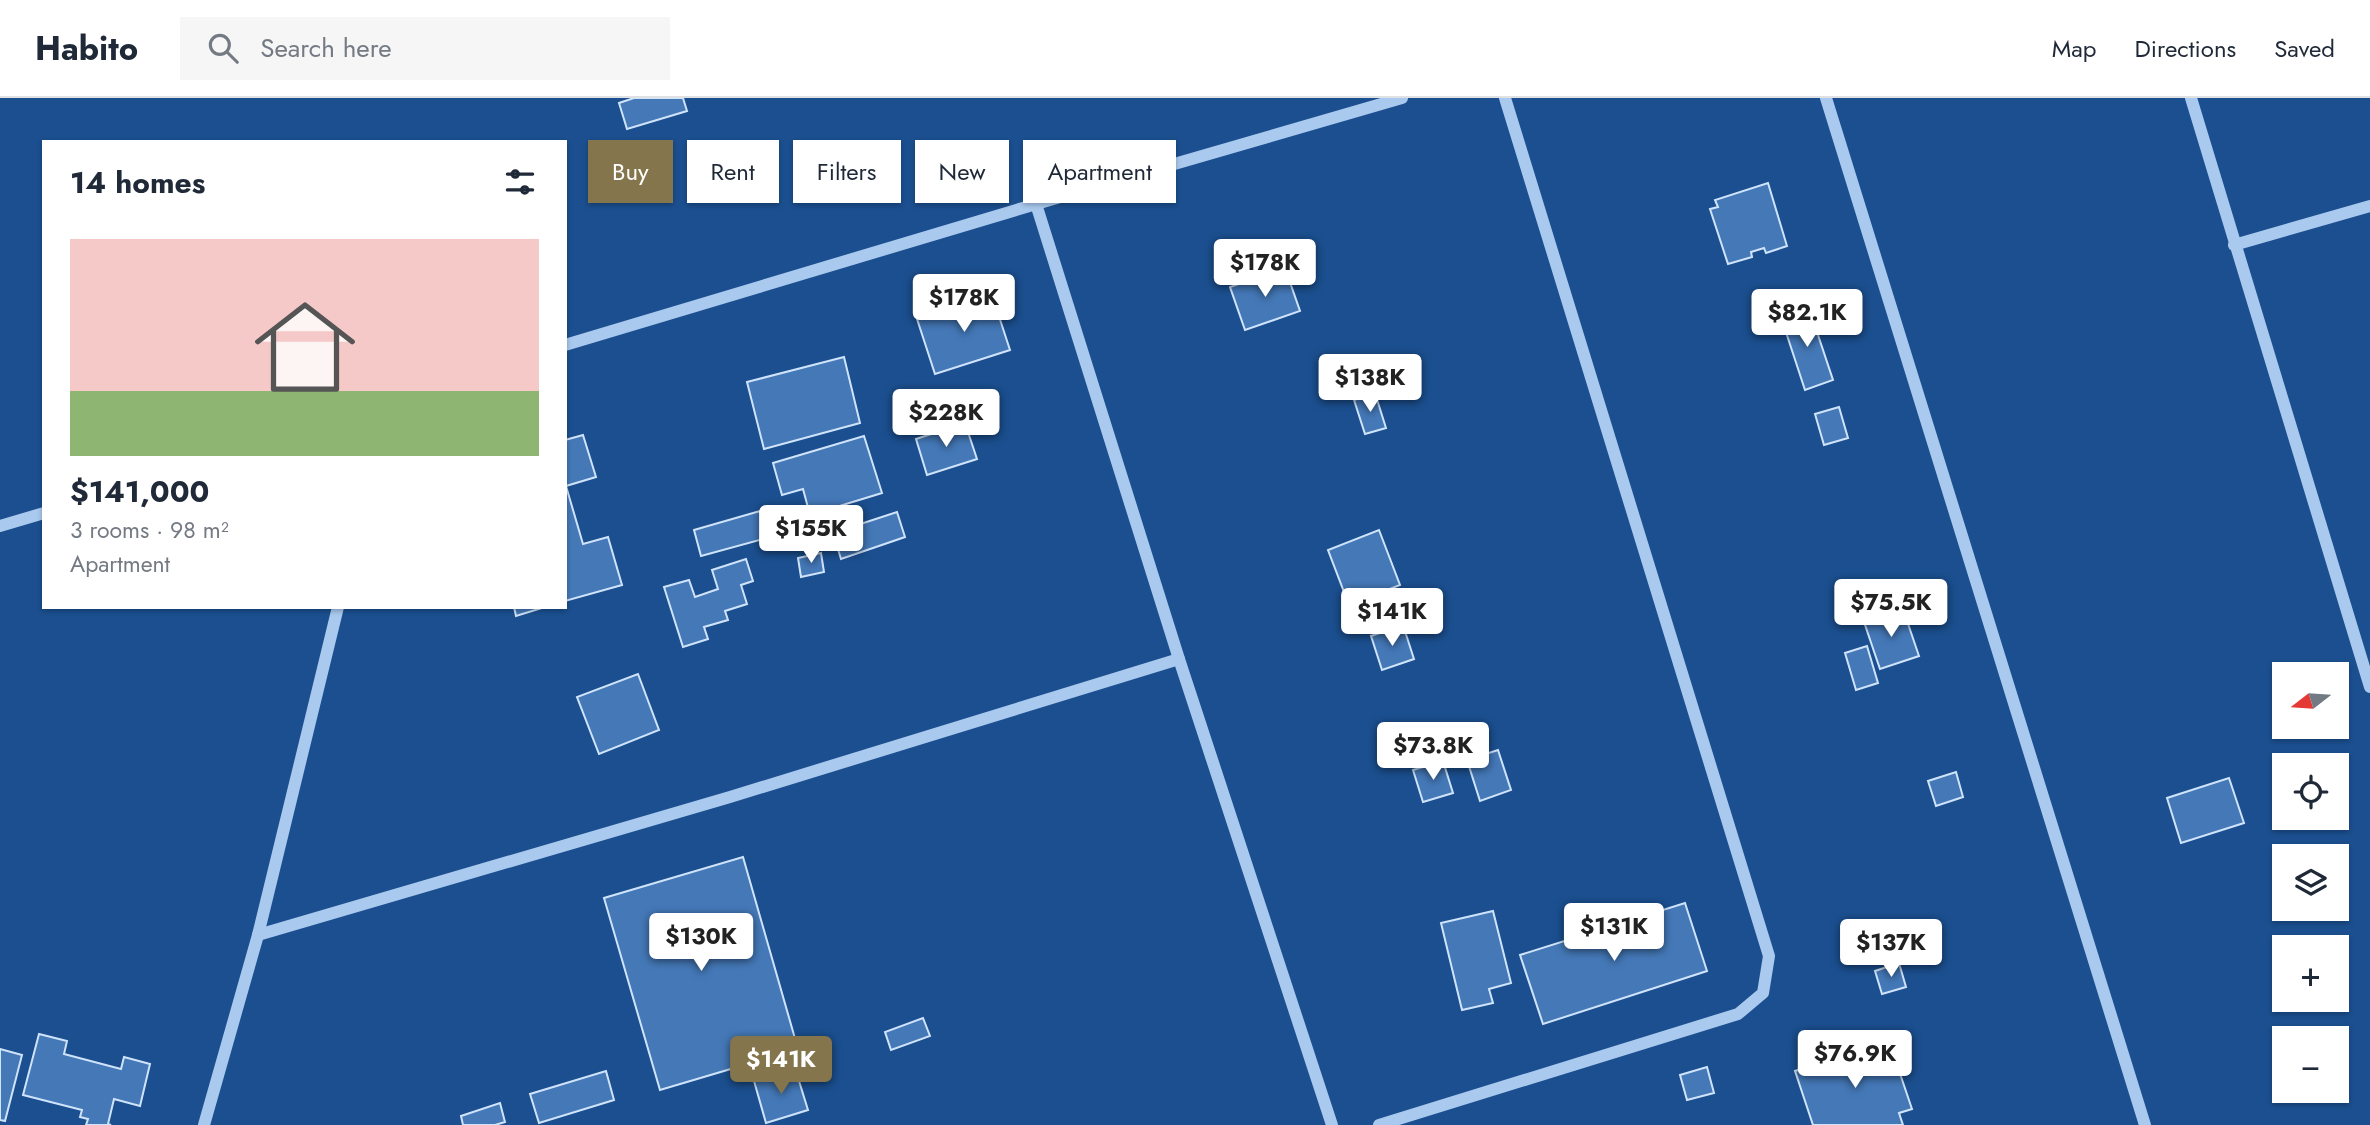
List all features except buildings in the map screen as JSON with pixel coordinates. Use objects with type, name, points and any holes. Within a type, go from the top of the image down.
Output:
[{"type":"street","points":[[567,344],[1402,98]]},
{"type":"street","points":[[1379,1125],[1738,1014],[1763,993],[1769,956],[1505,98]]},
{"type":"street","points":[[1826,98],[2145,1125]]},
{"type":"street","points":[[2191,98],[2370,687]]},
{"type":"street","points":[[1036,204],[1179,659],[1332,1125]]},
{"type":"street","points":[[2234,245],[2370,206]]},
{"type":"street","points":[[0,526],[42,514]]},
{"type":"street","points":[[204,1125],[258,935],[338,609]]},
{"type":"street","points":[[258,935],[730,797],[1179,659]]}]
